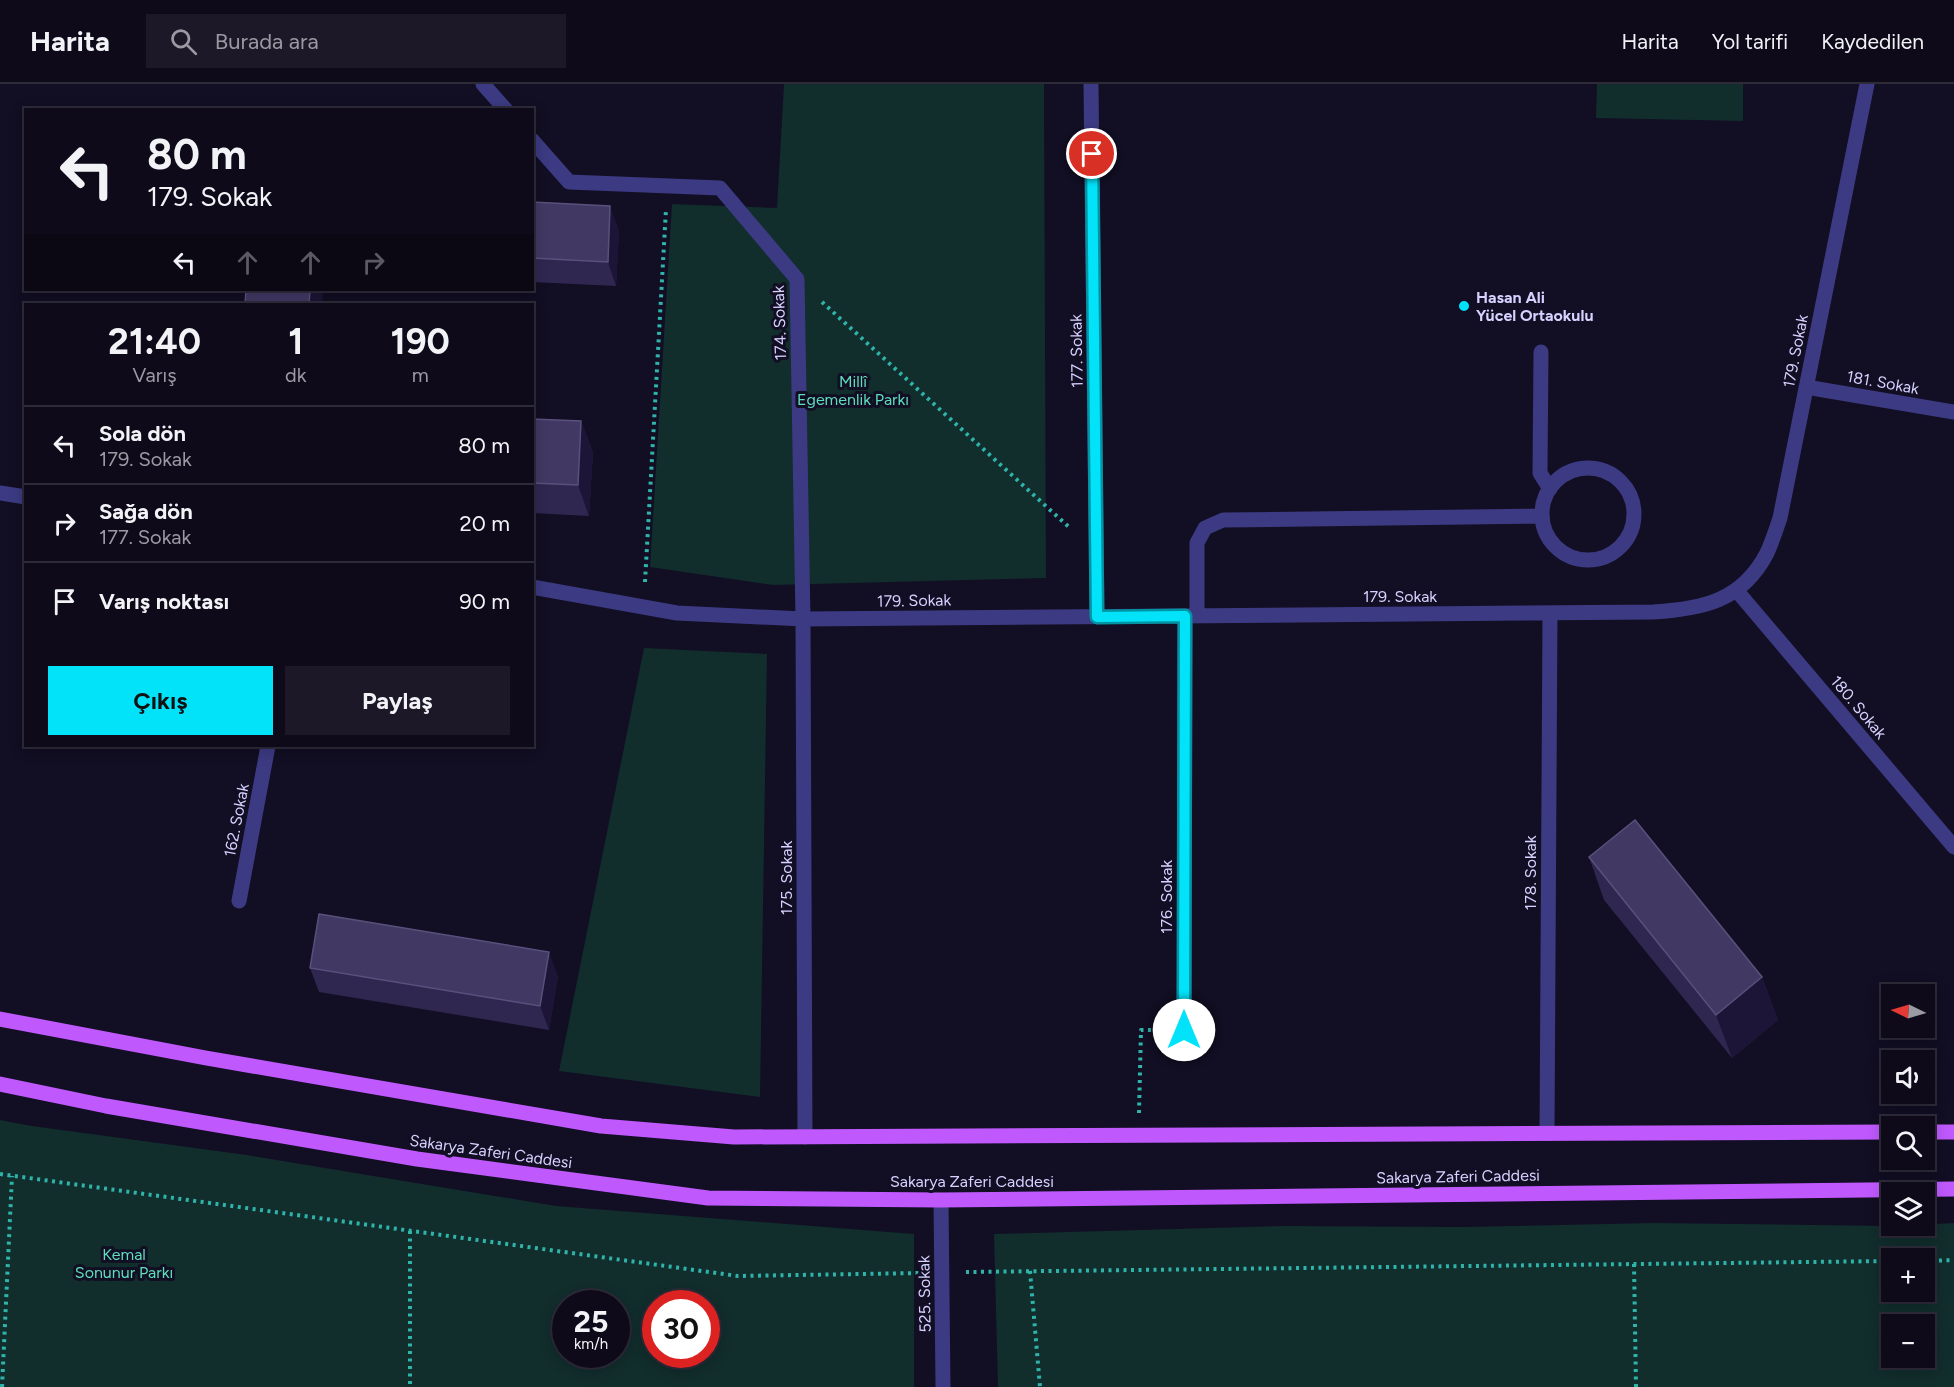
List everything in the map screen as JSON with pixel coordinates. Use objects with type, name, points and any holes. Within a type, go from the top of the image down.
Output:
[{"type":"main road","points":[[0,1018],[218,1060],[601,1126],[734,1137],[1881,1132]]},
{"type":"main road","name":"Sakarya Zaferi Caddesi","points":[[0,1084],[118,1108],[417,1159],[708,1198],[941,1200],[1954,1189]]},
{"type":"main road","points":[[1935,1132],[1954,1132]]},
{"type":"street","points":[[483,84],[504,108]]},
{"type":"street","name":"177. Sokak","points":[[1091,84],[1097,617]]},
{"type":"street","name":"179. Sokak","points":[[534,587],[677,613],[803,619],[1550,613],[1675,611],[1699,607],[1737,591],[1751,577],[1767,553],[1780,518],[1867,84]]},
{"type":"street","name":"174. Sokak","points":[[534,142],[569,182],[720,188],[797,279],[803,619]]},
{"type":"street","points":[[1541,352],[1540,472],[1550,489]]},
{"type":"street","name":"181. Sokak","points":[[1806,387],[1954,412]]},
{"type":"street","points":[[1586,468],[1601,470],[1614,476],[1625,486],[1632,500],[1634,515],[1632,530],[1625,543],[1613,554],[1601,559],[1587,560],[1573,558],[1561,551],[1545,530],[1542,516],[1544,502],[1550,489],[1560,478],[1572,471],[1586,468]]},
{"type":"street","points":[[0,493],[24,497]]},
{"type":"street","name":"176. Sokak","points":[[1184,1030],[1191,616],[1197,543],[1205,528],[1222,520],[1542,516]]},
{"type":"street","name":"180. Sokak","points":[[1737,591],[1954,847]]},
{"type":"street","name":"178. Sokak","points":[[1547,1133],[1550,613]]},
{"type":"street","name":"175. Sokak","points":[[803,619],[805,1137]]},
{"type":"street","name":"162. Sokak","points":[[239,901],[268,747]]},
{"type":"street","name":"525. Sokak","points":[[941,1200],[943,1387]]},
{"type":"path","points":[[643,607],[667,186]]},
{"type":"path","points":[[797,279],[1096,553]]},
{"type":"path","points":[[1139,1135],[1141,1030],[1184,1030]]},
{"type":"path","points":[[0,1174],[738,1276],[1881,1261]]},
{"type":"path","points":[[2,1387],[12,1176]]},
{"type":"path","points":[[410,1231],[411,1387]]},
{"type":"path","points":[[1935,1261],[1954,1260]]},
{"type":"path","points":[[1634,1264],[1636,1387]]},
{"type":"path","points":[[1030,1272],[1040,1387]]},
{"type":"green space","name":"Millî Egemenlik Parkı","points":[[784,84],[1044,84],[1046,578],[773,585],[650,567],[672,204],[777,208]]},
{"type":"green space","points":[[1597,84],[1743,84],[1743,121],[1596,118]]},
{"type":"green space","points":[[644,648],[767,654],[760,1097],[559,1071]]},
{"type":"green space","name":"Kemal Sonunur Parkı","points":[[0,1120],[247,1155],[556,1206],[914,1234],[914,1387],[0,1387]]},
{"type":"green space","points":[[1654,1223],[1881,1226],[1881,1236],[1935,1236],[1935,1224],[1954,1223],[1954,1387],[998,1387],[994,1234],[1283,1226],[1462,1227]]},
{"type":"building","points":[[534,202],[610,206],[608,262],[534,258]]},
{"type":"building","points":[[246,291],[310,291],[309,303],[245,303]]},
{"type":"building","points":[[534,419],[581,421],[578,485],[534,483]]},
{"type":"building","points":[[1635,820],[1762,977],[1716,1015],[1589,857]]},
{"type":"building","points":[[319,914],[549,952],[540,1006],[310,968]]},
{"type":"place","name":"Hasan Ali Yücel Ortaokulu","points":[[1464,306]]},
{"type":"route","points":[[1092,154],[1097,617],[1185,616],[1184,1030]]}]
